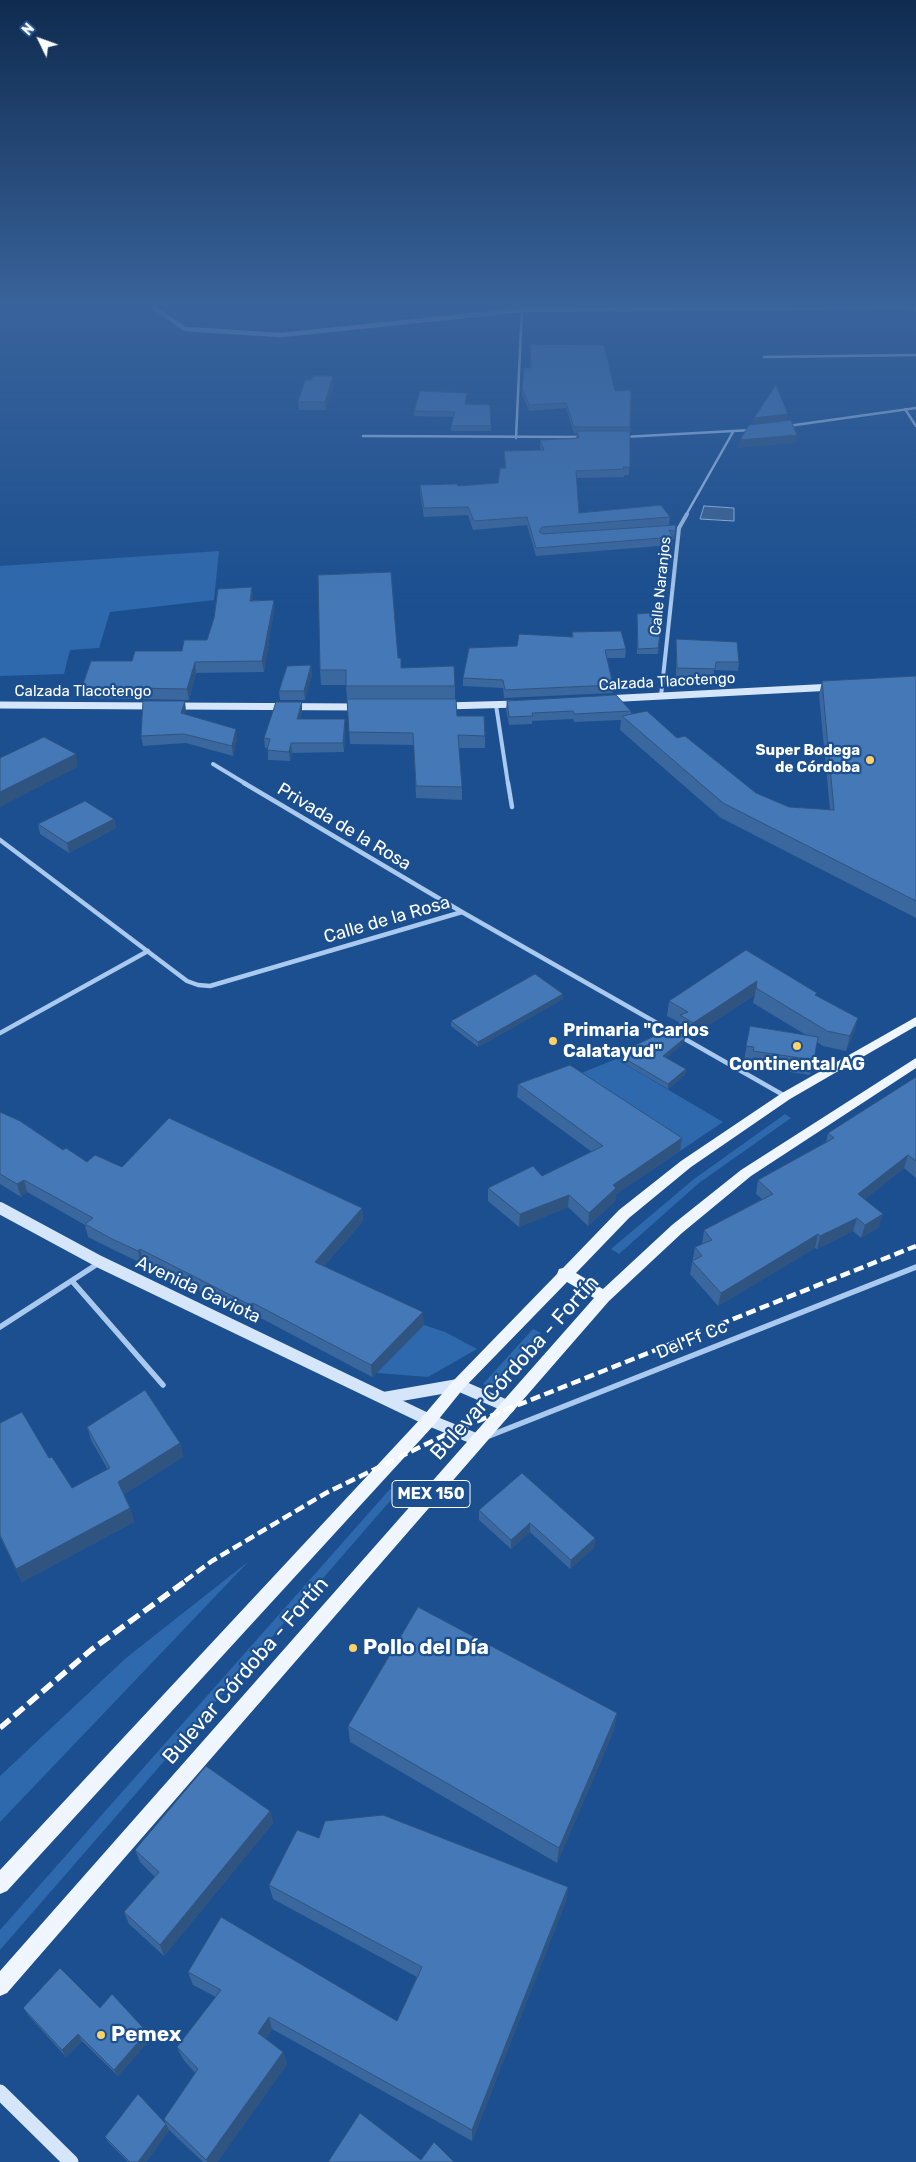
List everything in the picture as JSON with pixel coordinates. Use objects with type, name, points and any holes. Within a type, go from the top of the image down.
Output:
[{"type":"main road","name":"Bulevar Córdoba - Fortín","points":[[0,1884],[429,1420],[458,1385],[564,1273],[624,1214],[655,1188],[734,1130],[786,1096],[916,1021]]},
{"type":"main road","name":"Bulevar Córdoba - Fortín","points":[[0,1986],[215,1738],[604,1297],[678,1229],[746,1173],[916,1062]]},
{"type":"main road","points":[[564,1273],[604,1297]]},
{"type":"street","points":[[516,438],[517,408]]},
{"type":"street","points":[[787,426],[916,408]]},
{"type":"street","points":[[905,409],[916,426]]},
{"type":"street","points":[[613,437],[733,432],[760,429]]},
{"type":"street","name":"Calle Naranjos","points":[[661,696],[679,528],[733,432]]},
{"type":"street","points":[[363,436],[584,437]]},
{"type":"street","points":[[669,528],[679,528]]},
{"type":"street","name":"Calzada Tlacotengo","points":[[596,700],[838,687]]},
{"type":"street","points":[[436,706],[531,703]]},
{"type":"street","name":"Calzada Tlacotengo","points":[[0,705],[366,707]]},
{"type":"street","points":[[496,705],[512,807]]},
{"type":"street","name":"Privada de la Rosa","points":[[213,764],[462,912]]},
{"type":"street","name":"Calle de la Rosa","points":[[0,840],[186,981],[198,985],[210,986],[462,912],[786,1096]]},
{"type":"street","points":[[0,1033],[148,951]]},
{"type":"street","name":"Avenida Gaviota","points":[[0,1208],[100,1262],[429,1420],[478,1440]]},
{"type":"street","points":[[0,1327],[100,1262]]},
{"type":"street","name":"Del Ff Cc","points":[[478,1440],[916,1267]]},
{"type":"street","points":[[72,1281],[164,1384]]},
{"type":"street","points":[[384,1398],[458,1385],[508,1407]]},
{"type":"street","points":[[0,2092],[71,2162]]},
{"type":"shaded area","points":[[704,506],[734,508],[734,521],[700,519]]},
{"type":"shaded area","points":[[219,551],[214,600],[110,612],[99,648],[70,650],[64,674],[0,676],[0,566]]},
{"type":"shaded area","points":[[616,1059],[723,1122],[680,1151],[569,1078]]},
{"type":"shaded area","points":[[785,1114],[791,1118],[699,1183],[619,1254],[611,1249],[694,1179]]},
{"type":"shaded area","points":[[424,1325],[445,1332],[477,1349],[428,1377],[377,1373]]},
{"type":"shaded area","points":[[533,1329],[541,1333],[491,1388],[483,1384]]},
{"type":"shaded area","points":[[390,1489],[397,1493],[0,1950],[0,1930]]},
{"type":"shaded area","points":[[249,1561],[0,1822],[0,1776],[126,1658]]},
{"type":"building","points":[[415,408],[490,408],[491,426],[451,426],[455,412],[414,411]]},
{"type":"building","points":[[568,408],[631,408],[630,427],[574,427]]},
{"type":"building","points":[[761,408],[785,408],[788,414],[754,418]]},
{"type":"building","points":[[791,420],[797,435],[740,440],[749,425]]},
{"type":"building","points":[[577,431],[630,431],[630,467],[623,467],[624,469],[576,471],[579,513],[661,505],[670,517],[542,527],[539,532],[543,534],[676,525],[675,531],[669,530],[673,537],[536,548],[527,517],[474,521],[468,507],[424,508],[420,485],[457,484],[458,486],[498,483],[500,468],[506,468],[504,451],[544,450],[540,440],[579,438]]},
{"type":"building","points":[[391,572],[398,658],[401,658],[401,668],[454,666],[455,686],[346,686],[346,670],[320,670],[318,575]]},
{"type":"building","points":[[252,587],[250,601],[274,600],[262,661],[195,662],[187,689],[82,687],[91,661],[132,661],[135,651],[182,651],[184,640],[207,640],[214,618],[218,589]]},
{"type":"building","points":[[663,612],[658,648],[638,649],[637,614]]},
{"type":"building","points":[[621,631],[626,649],[605,650],[613,685],[505,690],[503,680],[463,678],[469,648],[517,646],[519,634],[573,637],[572,632]]},
{"type":"building","points":[[676,639],[737,642],[739,662],[716,662],[715,669],[677,668]]},
{"type":"building","points":[[311,665],[304,691],[279,691],[287,666]]},
{"type":"building","name":"Super Bodega de Córdoba","points":[[916,676],[916,901],[723,803],[622,716],[647,711],[677,738],[685,736],[756,793],[789,807],[834,810],[822,681]]},
{"type":"building","points":[[616,695],[631,711],[574,714],[573,711],[532,713],[533,716],[509,717],[507,701]]},
{"type":"building","points":[[347,699],[456,699],[457,716],[484,716],[485,736],[458,735],[462,787],[416,786],[413,733],[349,732]]},
{"type":"building","points":[[143,701],[185,701],[181,713],[236,729],[232,746],[184,734],[141,736]]},
{"type":"building","points":[[276,702],[302,702],[297,719],[345,719],[343,743],[291,743],[289,752],[267,750],[270,739],[264,738]]},
{"type":"building","points":[[44,737],[76,754],[0,792],[0,758]]},
{"type":"building","points":[[85,801],[114,819],[67,843],[38,824]]},
{"type":"building","points":[[746,950],[817,993],[815,995],[858,1018],[850,1036],[827,1031],[756,988],[757,981],[693,1023],[680,1015],[688,1012],[669,1001]]},
{"type":"building","points":[[535,974],[563,994],[478,1042],[451,1021]]},
{"type":"building","points":[[750,1026],[818,1037],[814,1060],[753,1051],[754,1047],[746,1046]]},
{"type":"building","points":[[669,1029],[685,1038],[663,1056],[686,1069],[668,1084],[617,1054]]},
{"type":"building","points":[[570,1065],[682,1138],[613,1185],[616,1188],[589,1213],[569,1195],[520,1214],[488,1188],[533,1166],[542,1176],[603,1146],[518,1084]]},
{"type":"building","points":[[916,1077],[916,1161],[908,1155],[858,1194],[883,1214],[865,1225],[857,1218],[820,1236],[818,1234],[721,1293],[692,1261],[702,1256],[695,1247],[712,1240],[704,1230],[773,1194],[758,1180],[834,1138],[828,1133]]},
{"type":"building","points":[[0,1112],[20,1121],[63,1150],[66,1148],[87,1162],[95,1155],[122,1167],[169,1118],[362,1208],[315,1262],[423,1312],[371,1365],[253,1303],[250,1305],[140,1249],[138,1251],[110,1238],[85,1224],[93,1218],[24,1180],[17,1184],[0,1174]]},
{"type":"building","points":[[145,1390],[180,1443],[118,1482],[130,1508],[16,1569],[0,1535],[0,1423],[22,1412],[49,1458],[52,1457],[72,1488],[110,1468],[87,1427]]},
{"type":"building","points":[[522,1473],[595,1538],[571,1560],[530,1523],[511,1540],[479,1510]]},
{"type":"building","points":[[418,1607],[617,1713],[559,1848],[348,1726]]},
{"type":"building","points":[[206,1766],[270,1811],[160,1945],[124,1912],[159,1872],[135,1850]]},
{"type":"building","points":[[383,1815],[568,1887],[472,2130],[269,2017],[258,2033],[283,2052],[206,2160],[164,2119],[198,2069],[177,2047],[221,1990],[188,1972],[221,1917],[397,2021],[422,1967],[269,1885],[297,1830],[319,1838],[325,1821]]},
{"type":"building","points":[[60,1968],[100,2008],[112,1994],[147,2032],[114,2070],[78,2034],[62,2050],[23,2008]]},
{"type":"building","points":[[138,2094],[166,2124],[138,2162],[130,2162],[105,2137]]},
{"type":"building","points":[[360,2113],[421,2160],[434,2142],[454,2162],[328,2162]]},
{"type":"railway","points":[[185,1581],[212,1561],[326,1493],[453,1431],[916,1246]]},
{"type":"railway","points":[[0,1728],[91,1650],[187,1580]]},
{"type":"place","name":"Super Bodega de Córdoba","points":[[870,760]]},
{"type":"place","name":"Primaria \"Carlos Calatayud\"","points":[[553,1041]]},
{"type":"place","name":"Continental AG","points":[[797,1046]]},
{"type":"place","name":"Pollo del Día","points":[[353,1648]]},
{"type":"place","name":"Pemex","points":[[101,2035]]}]
